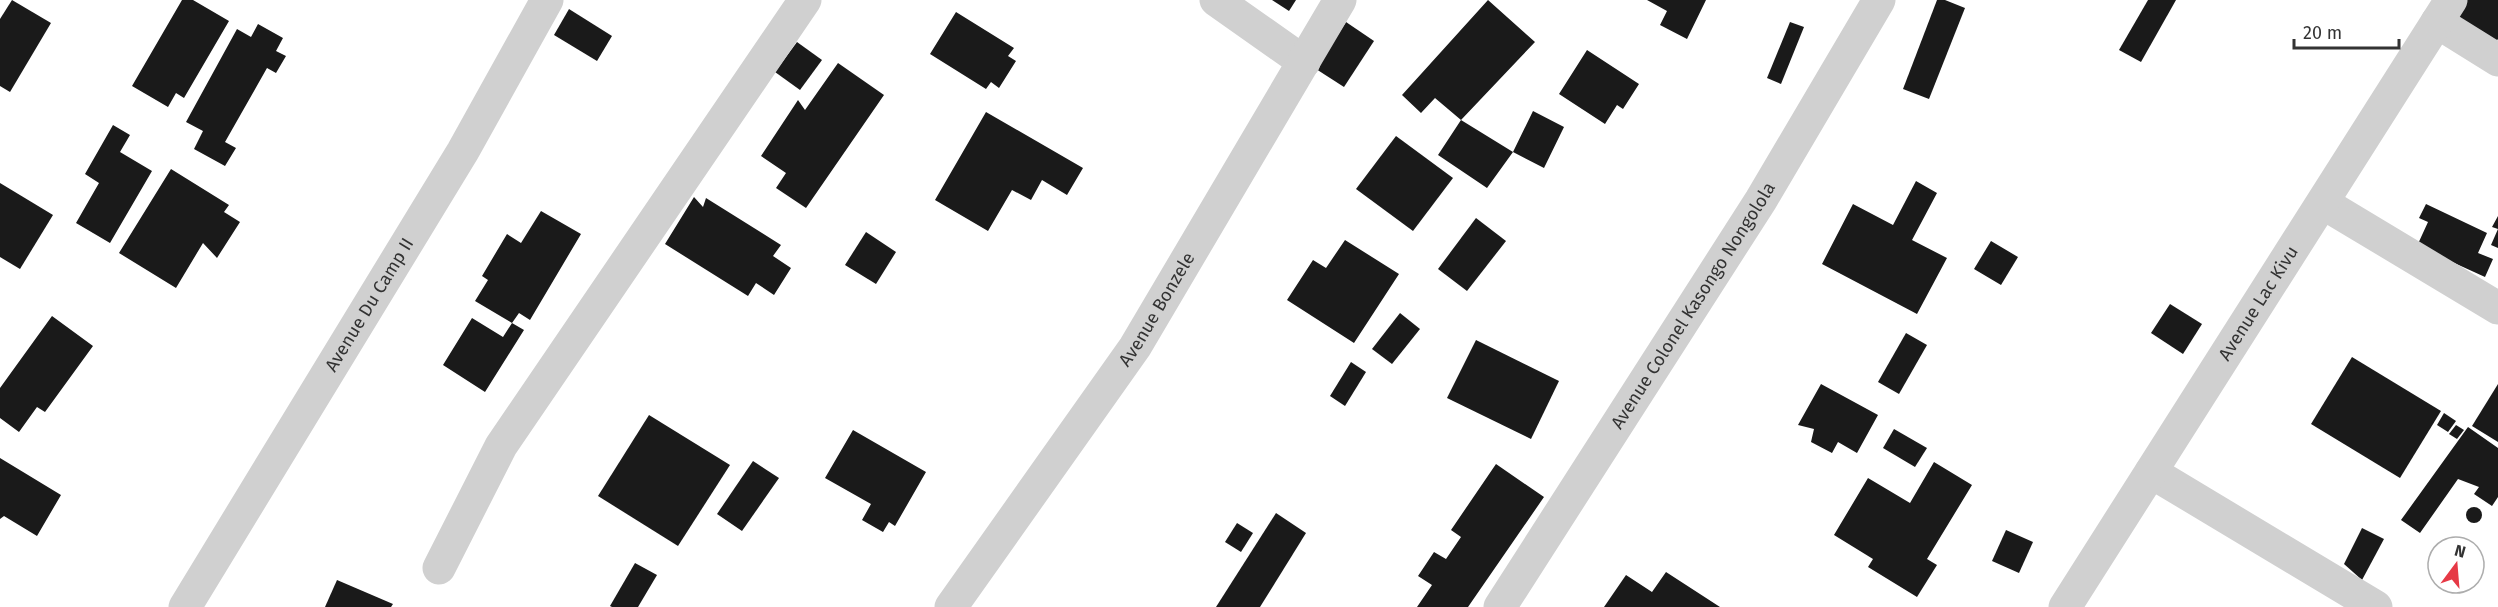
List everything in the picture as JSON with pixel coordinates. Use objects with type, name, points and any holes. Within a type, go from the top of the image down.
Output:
[{"type":"street","name":"Avenue Du Camp II","points":[[185,607],[462,151],[547,0]]},
{"type":"street","points":[[439,568],[501,446],[805,0]]},
{"type":"street","points":[[1216,0],[1304,62]]},
{"type":"street","name":"Avenue Bonzele","points":[[951,607],[1135,347],[1340,0]]},
{"type":"street","name":"Avenue Colonel Kasongo Nongolola","points":[[1500,607],[1761,200],[1879,0]]},
{"type":"street","points":[[2444,11],[2498,60]]},
{"type":"street","name":"Avenue Lac Kivu","points":[[2065,607],[2444,11]]},
{"type":"street","points":[[2323,203],[2498,308]]},
{"type":"street","points":[[2151,472],[2376,607]]},
{"type":"building","points":[[12,0],[51,23],[10,92],[0,86],[0,19]]},
{"type":"building","points":[[182,0],[193,0],[229,21],[184,98],[176,93],[168,107],[132,86]]},
{"type":"building","points":[[1272,0],[1296,0],[1289,11]]},
{"type":"building","points":[[1488,0],[1535,42],[1461,120],[1435,98],[1421,113],[1402,95]]},
{"type":"building","points":[[1647,0],[1706,0],[1687,39],[1660,25],[1667,11]]},
{"type":"building","points":[[1937,0],[1945,0],[1965,8],[1929,99],[1903,89]]},
{"type":"building","points":[[2148,0],[2176,0],[2141,62],[2119,50]]},
{"type":"building","points":[[2466,0],[2498,0],[2498,39],[2495,43],[2454,20]]},
{"type":"building","points":[[569,9],[612,36],[597,61],[554,35]]},
{"type":"building","points":[[956,12],[1014,48],[1008,56],[1016,61],[999,88],[991,82],[986,89],[930,54]]},
{"type":"building","points":[[1346,22],[1374,41],[1344,87],[1316,69]]},
{"type":"building","points":[[1790,22],[1804,27],[1781,84],[1767,78]]},
{"type":"building","points":[[258,24],[283,38],[276,51],[286,56],[276,73],[267,68],[225,142],[236,148],[225,166],[194,149],[203,131],[186,122],[237,29],[251,37]]},
{"type":"building","points":[[797,42],[822,60],[800,90],[775,72]]},
{"type":"building","points":[[1587,50],[1639,84],[1623,109],[1617,105],[1605,124],[1559,94]]},
{"type":"building","points":[[838,63],[884,95],[806,208],[776,188],[786,173],[761,156],[798,100],[805,110]]},
{"type":"building","points":[[1533,111],[1564,127],[1544,168],[1513,152]]},
{"type":"building","points":[[986,112],[1083,168],[1067,195],[1042,180],[1031,200],[1012,190],[988,231],[935,200]]},
{"type":"building","points":[[1461,120],[1513,152],[1487,188],[1438,155]]},
{"type":"building","points":[[113,125],[130,135],[120,152],[152,171],[110,243],[76,223],[99,183],[85,174]]},
{"type":"building","points":[[1396,136],[1453,178],[1413,231],[1356,189]]},
{"type":"building","points":[[171,169],[229,205],[224,212],[240,222],[217,258],[203,243],[176,288],[119,253]]},
{"type":"building","points":[[1916,181],[1937,193],[1912,240],[1947,258],[1917,314],[1822,264],[1853,204],[1893,225]]},
{"type":"building","points":[[0,183],[53,215],[20,269],[0,257]]},
{"type":"building","points":[[694,197],[703,207],[706,198],[781,245],[773,256],[791,268],[774,295],[756,283],[748,296],[665,244]]},
{"type":"building","points":[[2426,204],[2487,233],[2478,253],[2493,259],[2485,277],[2417,246],[2428,222],[2419,218]]},
{"type":"building","points":[[541,211],[581,234],[530,320],[519,313],[512,323],[475,301],[488,280],[482,276],[507,234],[521,243]]},
{"type":"building","points":[[2498,216],[2498,229],[2492,227]]},
{"type":"building","points":[[1476,218],[1506,241],[1467,291],[1438,269]]},
{"type":"building","points":[[2498,229],[2498,248],[2491,245]]},
{"type":"building","points":[[866,232],[896,252],[876,284],[845,265]]},
{"type":"building","points":[[1345,240],[1399,274],[1354,343],[1287,300],[1313,260],[1326,268]]},
{"type":"building","points":[[1991,241],[2018,257],[2001,285],[1974,269]]},
{"type":"building","points":[[2170,304],[2202,324],[2183,354],[2151,333]]},
{"type":"building","points":[[1400,313],[1420,329],[1392,364],[1372,349]]},
{"type":"building","points":[[52,316],[93,346],[45,412],[37,407],[19,432],[0,418],[0,388]]},
{"type":"building","points":[[472,318],[503,337],[512,323],[524,330],[485,392],[443,365]]},
{"type":"building","points":[[1906,333],[1927,345],[1899,394],[1878,382]]},
{"type":"building","points":[[1476,340],[1559,381],[1531,439],[1447,398]]},
{"type":"building","points":[[2352,357],[2441,411],[2400,478],[2311,424]]},
{"type":"building","points":[[1351,362],[1366,372],[1345,406],[1330,396]]},
{"type":"building","points":[[1821,384],[1878,415],[1857,453],[1838,442],[1832,453],[1811,442],[1814,429],[1798,425]]},
{"type":"building","points":[[2498,384],[2498,442],[2472,426]]},
{"type":"building","points":[[2444,413],[2456,421],[2448,432],[2437,425]]},
{"type":"building","points":[[649,415],[730,465],[678,546],[598,496]]},
{"type":"building","points":[[2456,425],[2464,430],[2457,439],[2449,434]]},
{"type":"building","points":[[2468,427],[2498,448],[2498,497],[2492,506],[2474,494],[2479,487],[2458,479],[2420,533],[2401,520]]},
{"type":"building","points":[[1894,429],[1927,448],[1915,467],[1883,448]]},
{"type":"building","points":[[853,430],[926,472],[895,526],[889,522],[883,532],[862,520],[871,504],[825,478]]},
{"type":"building","points":[[0,458],[61,495],[37,536],[4,516],[0,519]]},
{"type":"building","points":[[753,461],[779,478],[742,531],[717,514]]},
{"type":"building","points":[[1934,462],[1972,485],[1927,559],[1937,565],[1917,597],[1868,567],[1873,559],[1834,535],[1868,478],[1910,503]]},
{"type":"building","points":[[1496,464],[1544,497],[1468,607],[1417,607],[1432,585],[1418,576],[1434,552],[1446,559],[1461,537],[1451,530]]},
{"type":"building","points":[[2474,507],[2480,509],[2482,515],[2480,521],[2474,523],[2468,521],[2466,515],[2468,509]]},
{"type":"building","points":[[1276,513],[1306,533],[1260,607],[1216,607]]},
{"type":"building","points":[[1237,523],[1253,533],[1241,552],[1225,542]]},
{"type":"building","points":[[2362,528],[2384,539],[2362,580],[2344,564]]},
{"type":"building","points":[[2006,530],[2033,542],[2019,573],[1992,561]]},
{"type":"building","points":[[635,563],[657,575],[638,607],[610,606]]},
{"type":"building","points":[[1666,572],[1720,607],[1604,607],[1626,575],[1652,592]]},
{"type":"building","points":[[337,580],[393,604],[391,607],[325,607]]}]
